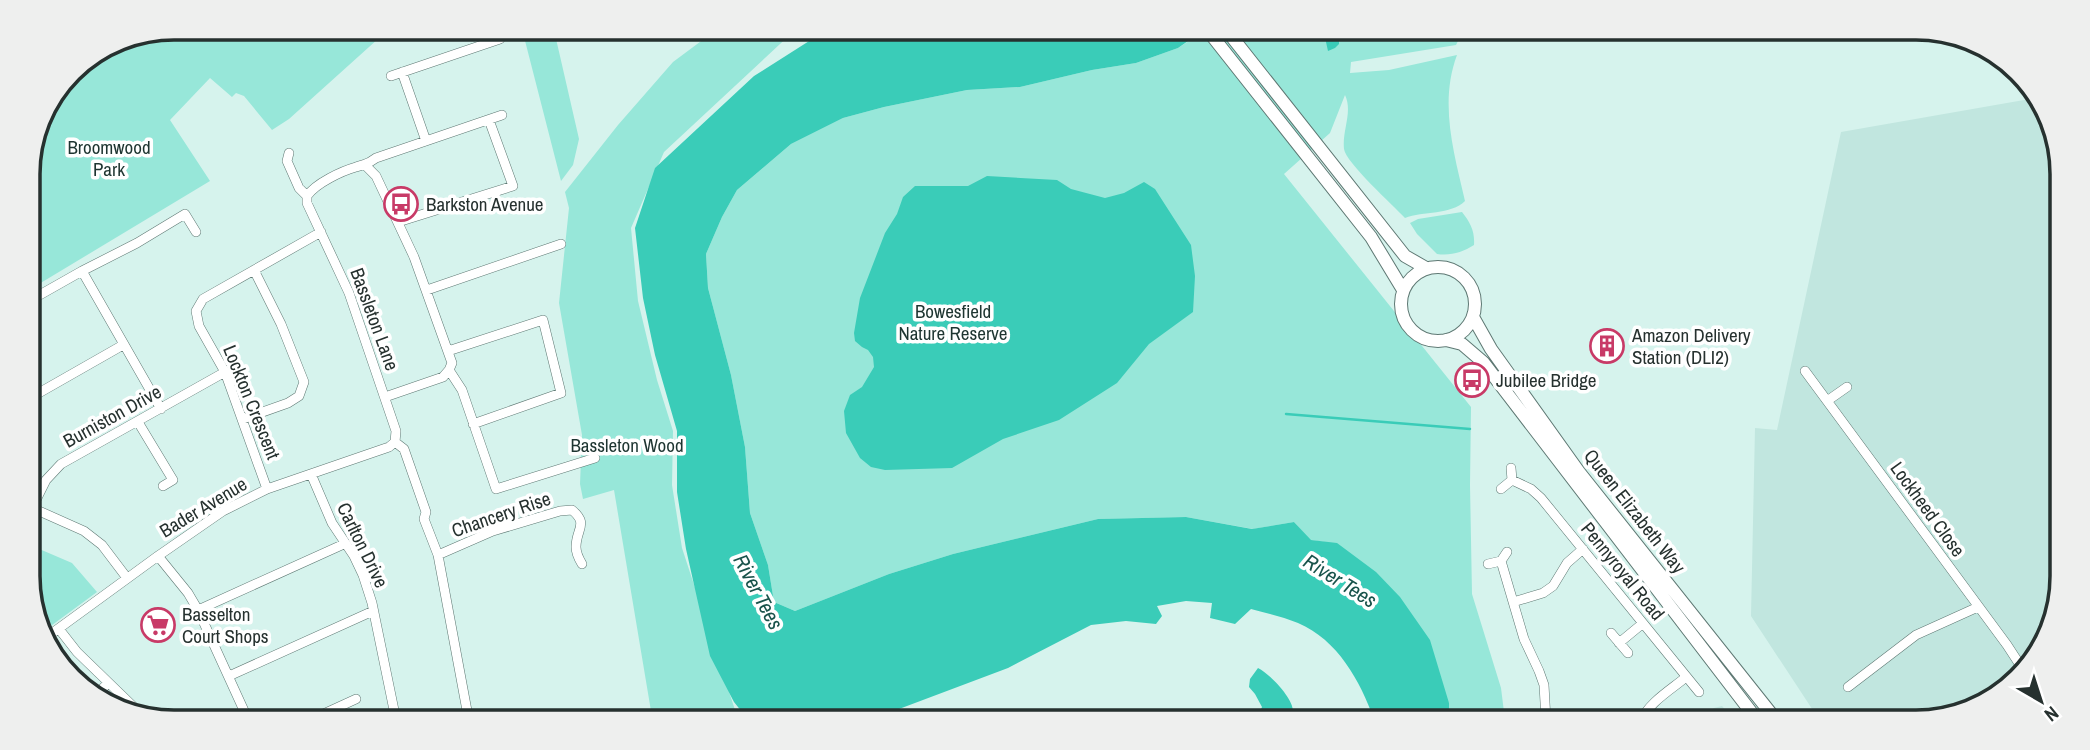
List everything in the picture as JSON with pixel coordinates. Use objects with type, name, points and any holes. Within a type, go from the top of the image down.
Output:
[{"type":"street","points":[[391,76],[496,40]]},
{"type":"street","points":[[1215,40],[1371,237],[1403,290]]},
{"type":"street","points":[[1234,40],[1405,256],[1426,268]]},
{"type":"street","points":[[402,72],[426,141]]},
{"type":"street","points":[[307,196],[315,186],[356,167],[366,166],[376,158],[502,115]]},
{"type":"street","points":[[398,222],[513,186],[489,120]]},
{"type":"street","name":"Bassleton Lane","points":[[289,153],[287,161],[299,188],[307,196],[307,203],[349,293],[396,431],[395,442],[404,449],[417,501],[425,515],[438,555],[467,710]]},
{"type":"street","points":[[366,166],[376,176],[398,222],[427,290],[452,363],[443,377],[385,397]]},
{"type":"street","points":[[41,294],[185,214],[196,232]]},
{"type":"street","points":[[422,215],[430,225]]},
{"type":"street","name":"Lockton Crescent","points":[[267,489],[225,372],[199,326],[196,311],[204,299],[321,232]]},
{"type":"street","points":[[427,290],[561,244]]},
{"type":"street","points":[[1444,267],[1469,282],[1474,295],[1473,317],[1459,335],[1446,341],[1430,341],[1411,330],[1401,312],[1403,290],[1411,278],[1426,268],[1444,267]]},
{"type":"street","points":[[243,419],[288,403],[299,396],[304,382],[281,324],[254,270]]},
{"type":"street","points":[[82,271],[161,409]]},
{"type":"street","name":"Queen Elizabeth Way","points":[[1473,317],[1491,349],[1579,472],[1768,709]]},
{"type":"street","points":[[448,351],[543,320],[561,393],[473,424]]},
{"type":"street","name":"Queen Elizabeth Way","points":[[1446,341],[1462,344],[1483,362],[1749,709]]},
{"type":"street","points":[[40,392],[123,345]]},
{"type":"street","points":[[449,370],[462,390],[496,489],[595,458]]},
{"type":"street","name":"Burniston Drive","points":[[40,490],[61,464],[225,372]]},
{"type":"street","name":"Lockheed Close","points":[[1805,372],[2018,663]]},
{"type":"street","points":[[1827,401],[1847,387]]},
{"type":"street","points":[[138,422],[173,480],[163,486]]},
{"type":"street","name":"Bader Avenue","points":[[53,634],[223,511],[267,489],[389,447],[395,442]]},
{"type":"street","points":[[1502,489],[1512,480],[1511,467]]},
{"type":"street","name":"Carlton Drive","points":[[311,474],[331,523],[354,556],[363,575],[394,710]]},
{"type":"street","name":"Pennyroyal Road","points":[[1512,480],[1531,489],[1541,498],[1699,692]]},
{"type":"street","name":"Chancery Rise","points":[[438,555],[493,531],[560,511],[572,510],[582,523],[576,551]]},
{"type":"street","points":[[40,511],[84,531],[102,545],[127,578]]},
{"type":"street","points":[[198,610],[344,544]]},
{"type":"street","points":[[1513,602],[1542,593],[1553,586],[1567,563],[1583,549]]},
{"type":"street","points":[[564,554],[576,551],[582,564]]},
{"type":"street","points":[[1488,564],[1501,561],[1507,552]]},
{"type":"street","points":[[158,556],[198,610],[244,710]]},
{"type":"street","points":[[1501,561],[1524,639],[1544,685],[1545,709]]},
{"type":"street","points":[[1848,687],[1916,635],[1978,607]]},
{"type":"street","points":[[229,676],[373,611]]},
{"type":"street","points":[[1619,643],[1643,624]]},
{"type":"street","points":[[60,629],[77,652],[128,702]]},
{"type":"street","points":[[1611,633],[1628,653]]},
{"type":"street","points":[[1648,709],[1686,677]]},
{"type":"street","points":[[102,688],[108,683]]},
{"type":"street","points":[[332,710],[356,699]]},
{"type":"shaded area","points":[[2027,99],[2043,131],[2050,174],[2050,576],[2045,611],[2036,635],[2017,664],[2006,666],[2004,677],[1967,700],[1933,709],[1812,709],[1751,616],[1755,428],[1777,430],[1841,132]]},
{"type":"green space","name":"Broomwood Park","points":[[377,40],[289,119],[272,130],[244,96],[236,93],[232,97],[210,78],[170,120],[210,181],[41,283],[41,157],[54,115],[68,93],[86,73],[123,50],[157,41]]},
{"type":"green space","points":[[525,40],[556,40],[579,139],[573,165],[561,181]]},
{"type":"green space","name":"Bassleton Wood","points":[[703,40],[784,40],[664,152],[631,228],[638,301],[657,380],[673,431],[672,485],[682,548],[735,710],[651,710],[614,490],[583,499],[580,484],[582,435],[559,303],[569,208],[565,192],[673,62]]},
{"type":"green space","name":"Bowesfield Nature Reserve","points":[[1190,40],[1458,40],[1456,45],[1351,62],[1350,73],[1389,70],[1457,55],[1449,91],[1449,110],[1453,146],[1465,201],[1445,211],[1405,218],[1361,174],[1344,149],[1348,115],[1345,95],[1330,133],[1284,174],[1471,407],[1472,594],[1501,688],[1504,709],[1449,709],[1449,703],[1325,542],[1310,540],[1294,522],[1253,529],[1186,517],[1098,519],[953,554],[889,574],[795,611],[774,602],[768,565],[750,513],[745,447],[731,375],[708,288],[706,254],[737,190],[791,144],[843,118],[967,90],[1020,87],[1136,63],[1178,48]]},
{"type":"green space","points":[[1462,212],[1474,235],[1474,245],[1452,254],[1437,254],[1410,223],[1418,219]]},
{"type":"green space","points":[[40,549],[72,563],[97,592],[50,626],[43,602]]},
{"type":"water","name":"River Tees","points":[[811,40],[1190,40],[1178,48],[1136,63],[1020,87],[967,90],[843,118],[791,144],[737,190],[706,254],[708,288],[731,375],[745,447],[750,513],[768,565],[774,602],[795,611],[889,574],[953,554],[1098,519],[1186,517],[1252,529],[1294,522],[1311,540],[1337,543],[1376,572],[1400,597],[1430,640],[1449,709],[1370,709],[1346,663],[1312,630],[1251,609],[1235,624],[1210,618],[1212,603],[1186,601],[1157,606],[1162,616],[1156,624],[1126,621],[1091,625],[1008,668],[899,709],[740,710],[710,656],[686,549],[677,492],[677,431],[655,355],[643,298],[635,228],[655,168],[754,76]]},
{"type":"water","points":[[1326,40],[1339,40],[1335,48],[1328,51]]},
{"type":"water","points":[[987,176],[1057,180],[1071,189],[1105,198],[1124,193],[1144,182],[1155,189],[1191,245],[1195,276],[1193,312],[1149,344],[1117,383],[1059,420],[1003,439],[952,468],[885,470],[871,467],[860,458],[846,433],[844,411],[850,395],[862,387],[874,367],[873,357],[855,341],[854,333],[860,298],[885,233],[897,214],[903,197],[915,186],[968,186]]},
{"type":"water","points":[[1258,668],[1280,687],[1290,700],[1292,709],[1261,709],[1249,687],[1250,679]]},
{"type":"waterway","points":[[1286,414],[1470,429]]},
{"type":"place","name":"Barkston Avenue","points":[[401,204]]},
{"type":"place","name":"Amazon Delivery Station (DLI2)","points":[[1607,346]]},
{"type":"place","name":"Jubilee Bridge","points":[[1472,380]]},
{"type":"place","name":"Basselton Court Shops","points":[[158,625]]}]
